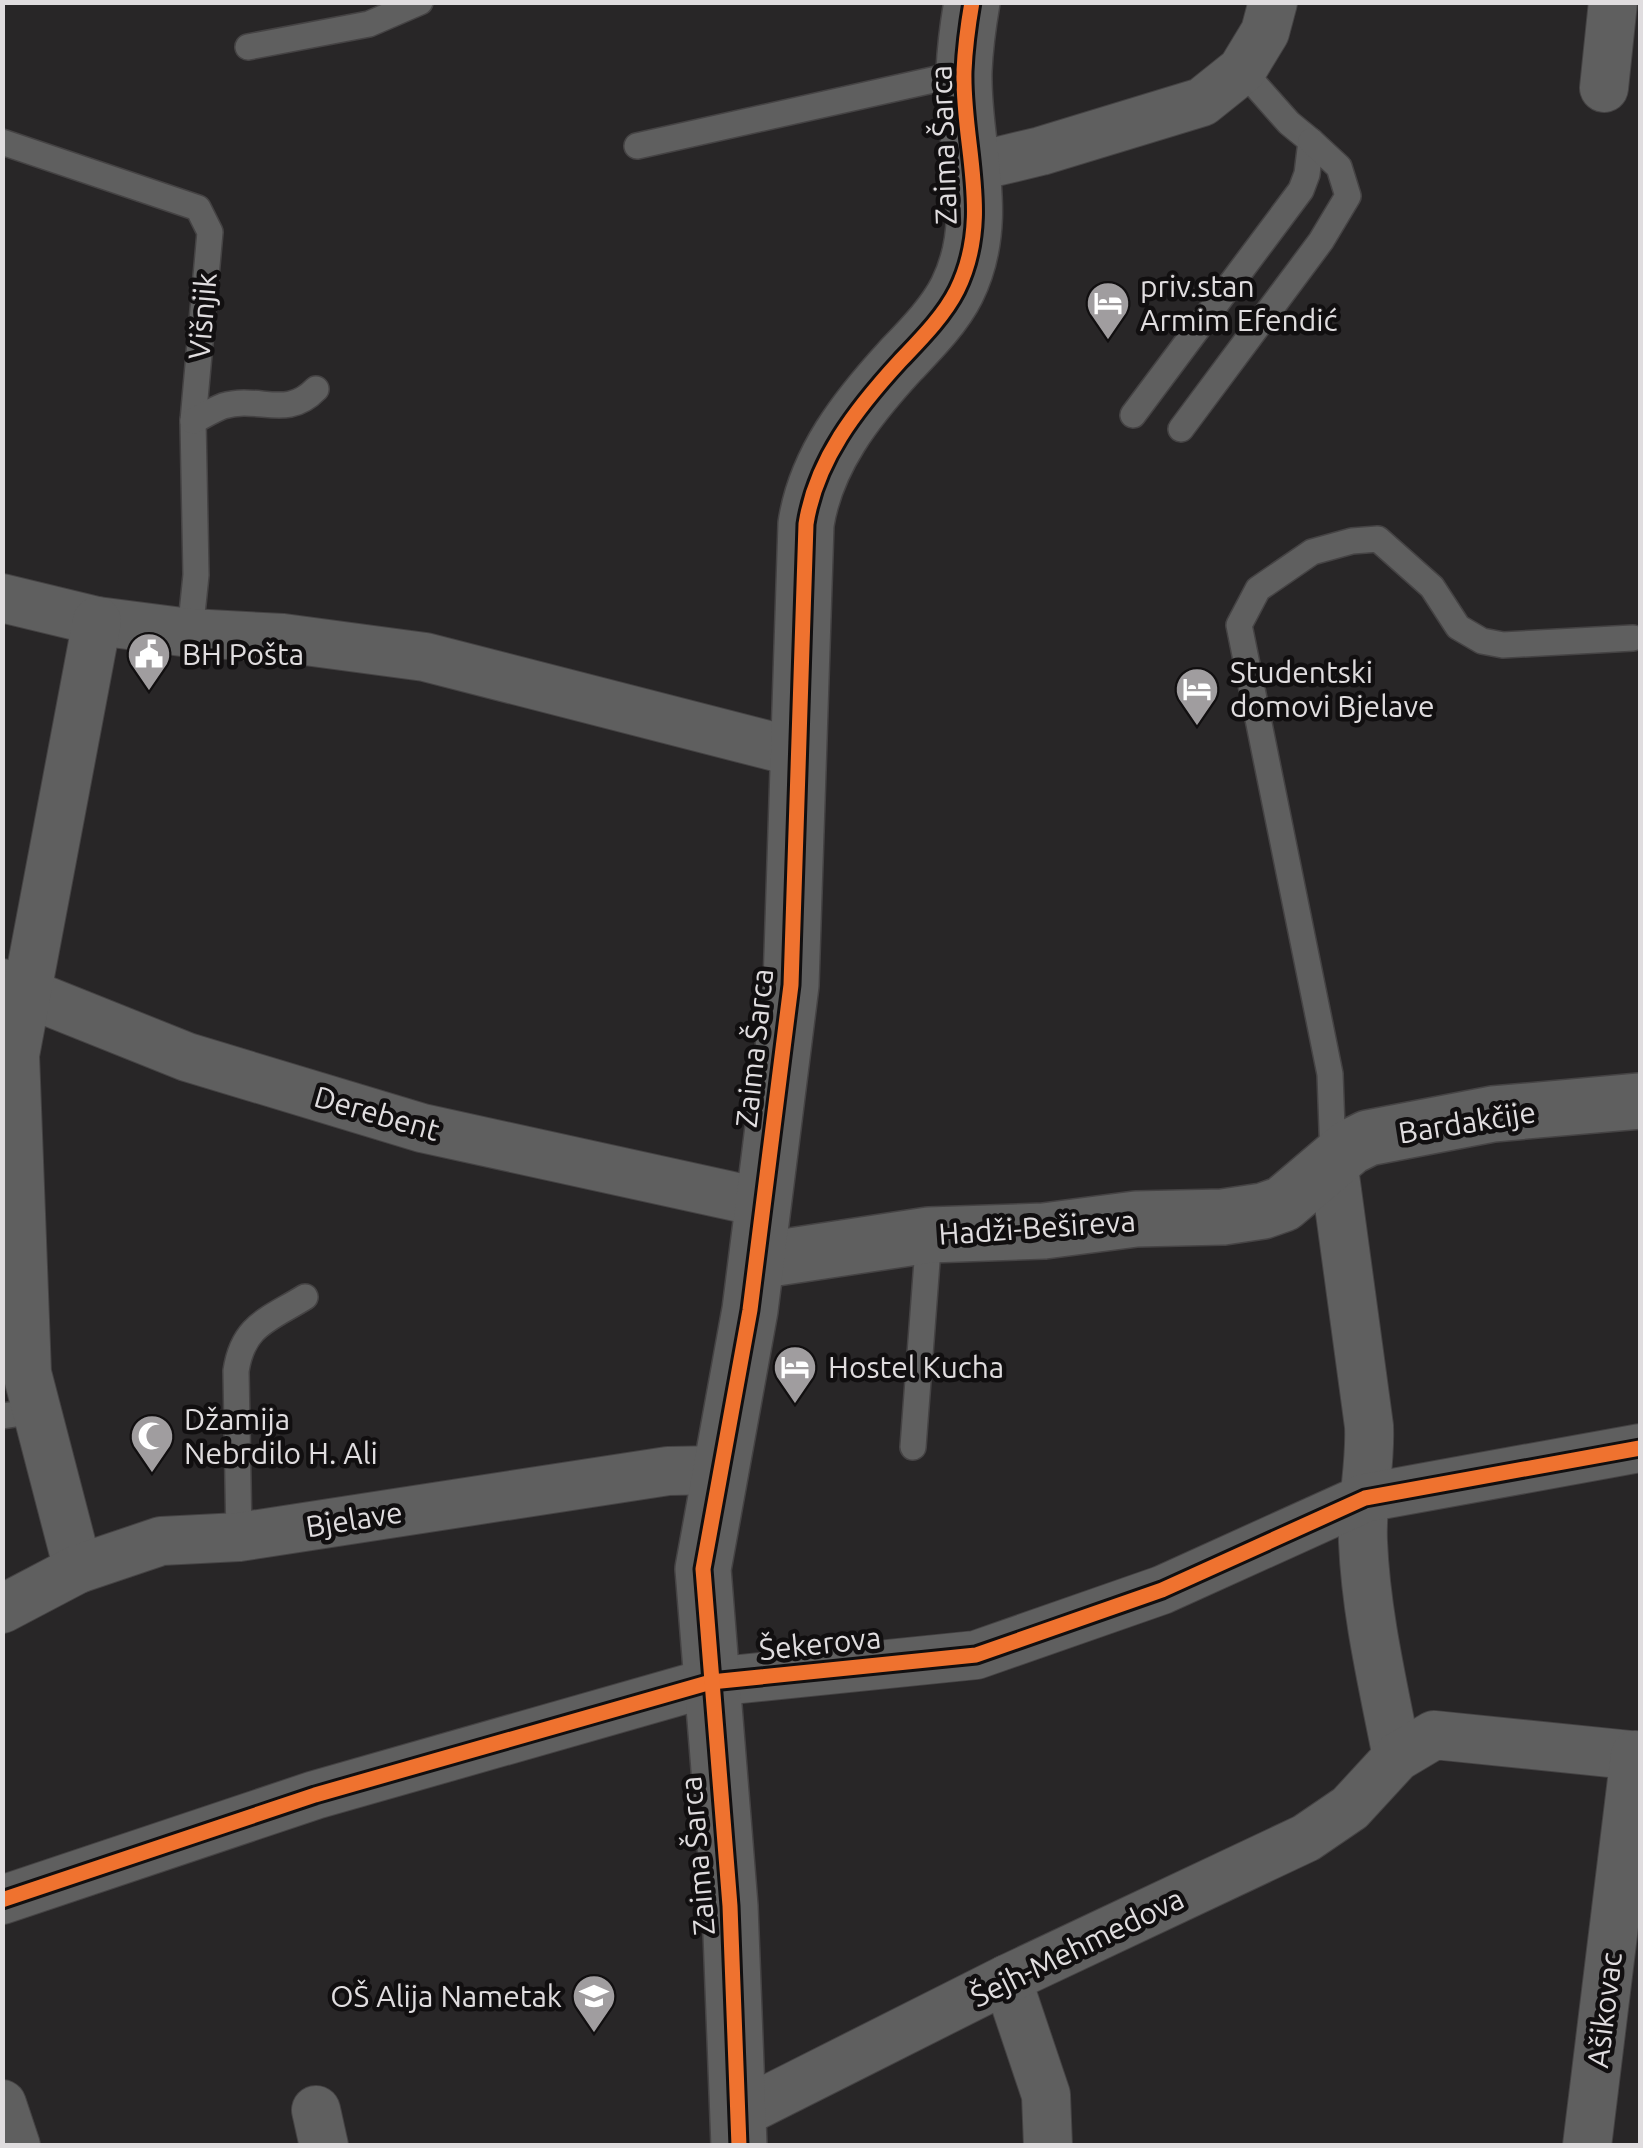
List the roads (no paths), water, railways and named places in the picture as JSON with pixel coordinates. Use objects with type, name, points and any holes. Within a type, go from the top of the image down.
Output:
[{"type":"street","name":"Zaima Šarca","points":[[738,2130],[730,1906],[703,1569],[757,1262],[791,985],[806,524],[811,493],[838,438],[927,332],[956,290],[974,242],[974,167],[964,73],[972,2]]},
{"type":"street","points":[[974,167],[1202,102],[1242,70],[1265,32],[1273,2]]},
{"type":"street","points":[[1604,88],[1614,2]]},
{"type":"street","points":[[2,598],[97,621],[190,633],[284,638],[425,658],[799,753]]},
{"type":"street","points":[[78,1569],[19,1413],[26,1372],[9,1056],[14,988],[97,621]]},
{"type":"street","name":"Derebent","points":[[14,988],[187,1057],[422,1128],[764,1203]]},
{"type":"street","name":"Bardakčije","points":[[1322,1172],[1368,1138],[1492,1114],[1640,1100]]},
{"type":"street","points":[[1322,1172],[1369,1426],[1371,1461],[1362,1536],[1369,1612],[1397,1756]]},
{"type":"street","name":"Hadži-Bešireva","points":[[757,1262],[929,1235],[1044,1231],[1136,1219],[1223,1217],[1263,1211],[1284,1204],[1322,1172]]},
{"type":"street","name":"Šekerova","points":[[2,1900],[315,1795],[710,1682],[976,1654],[1162,1590],[1364,1498],[1640,1448]]},
{"type":"street","name":"Bjelave","points":[[2,1609],[78,1569],[161,1541],[239,1536],[668,1471],[718,1470]]},
{"type":"street","name":"Šejh-Mehmedova","points":[[738,2130],[1006,1979],[1306,1838],[1350,1808],[1397,1756],[1434,1735],[1638,1756]]},
{"type":"street","name":"Ašikovac","points":[[1587,2146],[1638,1756]]},
{"type":"street","points":[[1006,1979],[1046,2094],[1048,2146]]},
{"type":"street","points":[[2,2104],[16,2146]]},
{"type":"lane","points":[[248,47],[368,24],[420,2]]},
{"type":"lane","points":[[1181,430],[1321,241],[1348,196],[1339,167],[1289,123],[1242,70]]},
{"type":"lane","points":[[637,146],[964,73]]},
{"type":"lane","points":[[1133,414],[1301,190],[1308,174],[1312,141]]},
{"type":"lane","name":"Višnjik","points":[[2,142],[198,208],[210,232],[194,421],[196,575],[190,633]]},
{"type":"lane","points":[[194,421],[224,406],[256,402],[289,407],[303,403],[316,390]]},
{"type":"lane","points":[[1322,1172],[1330,1074],[1239,626],[1258,590],[1312,552],[1352,541],[1378,540],[1432,587],[1458,627],[1482,641],[1503,645],[1634,638]]},
{"type":"lane","points":[[912,1447],[929,1235]]},
{"type":"lane","points":[[239,1536],[239,1348],[258,1326],[305,1297]]},
{"type":"place","name":"priv.stan Armim Efendić","points":[[1108,341]]},
{"type":"place","name":"BH Pošta","points":[[149,692]]},
{"type":"place","name":"Studentski domovi Bjelave","points":[[1197,727]]},
{"type":"place","name":"Hostel Kucha","points":[[795,1405]]},
{"type":"place","name":"Džamija Nebrdilo H. Ali","points":[[152,1474]]},
{"type":"place","name":"OŠ Alija Nametak","points":[[594,2034]]}]
